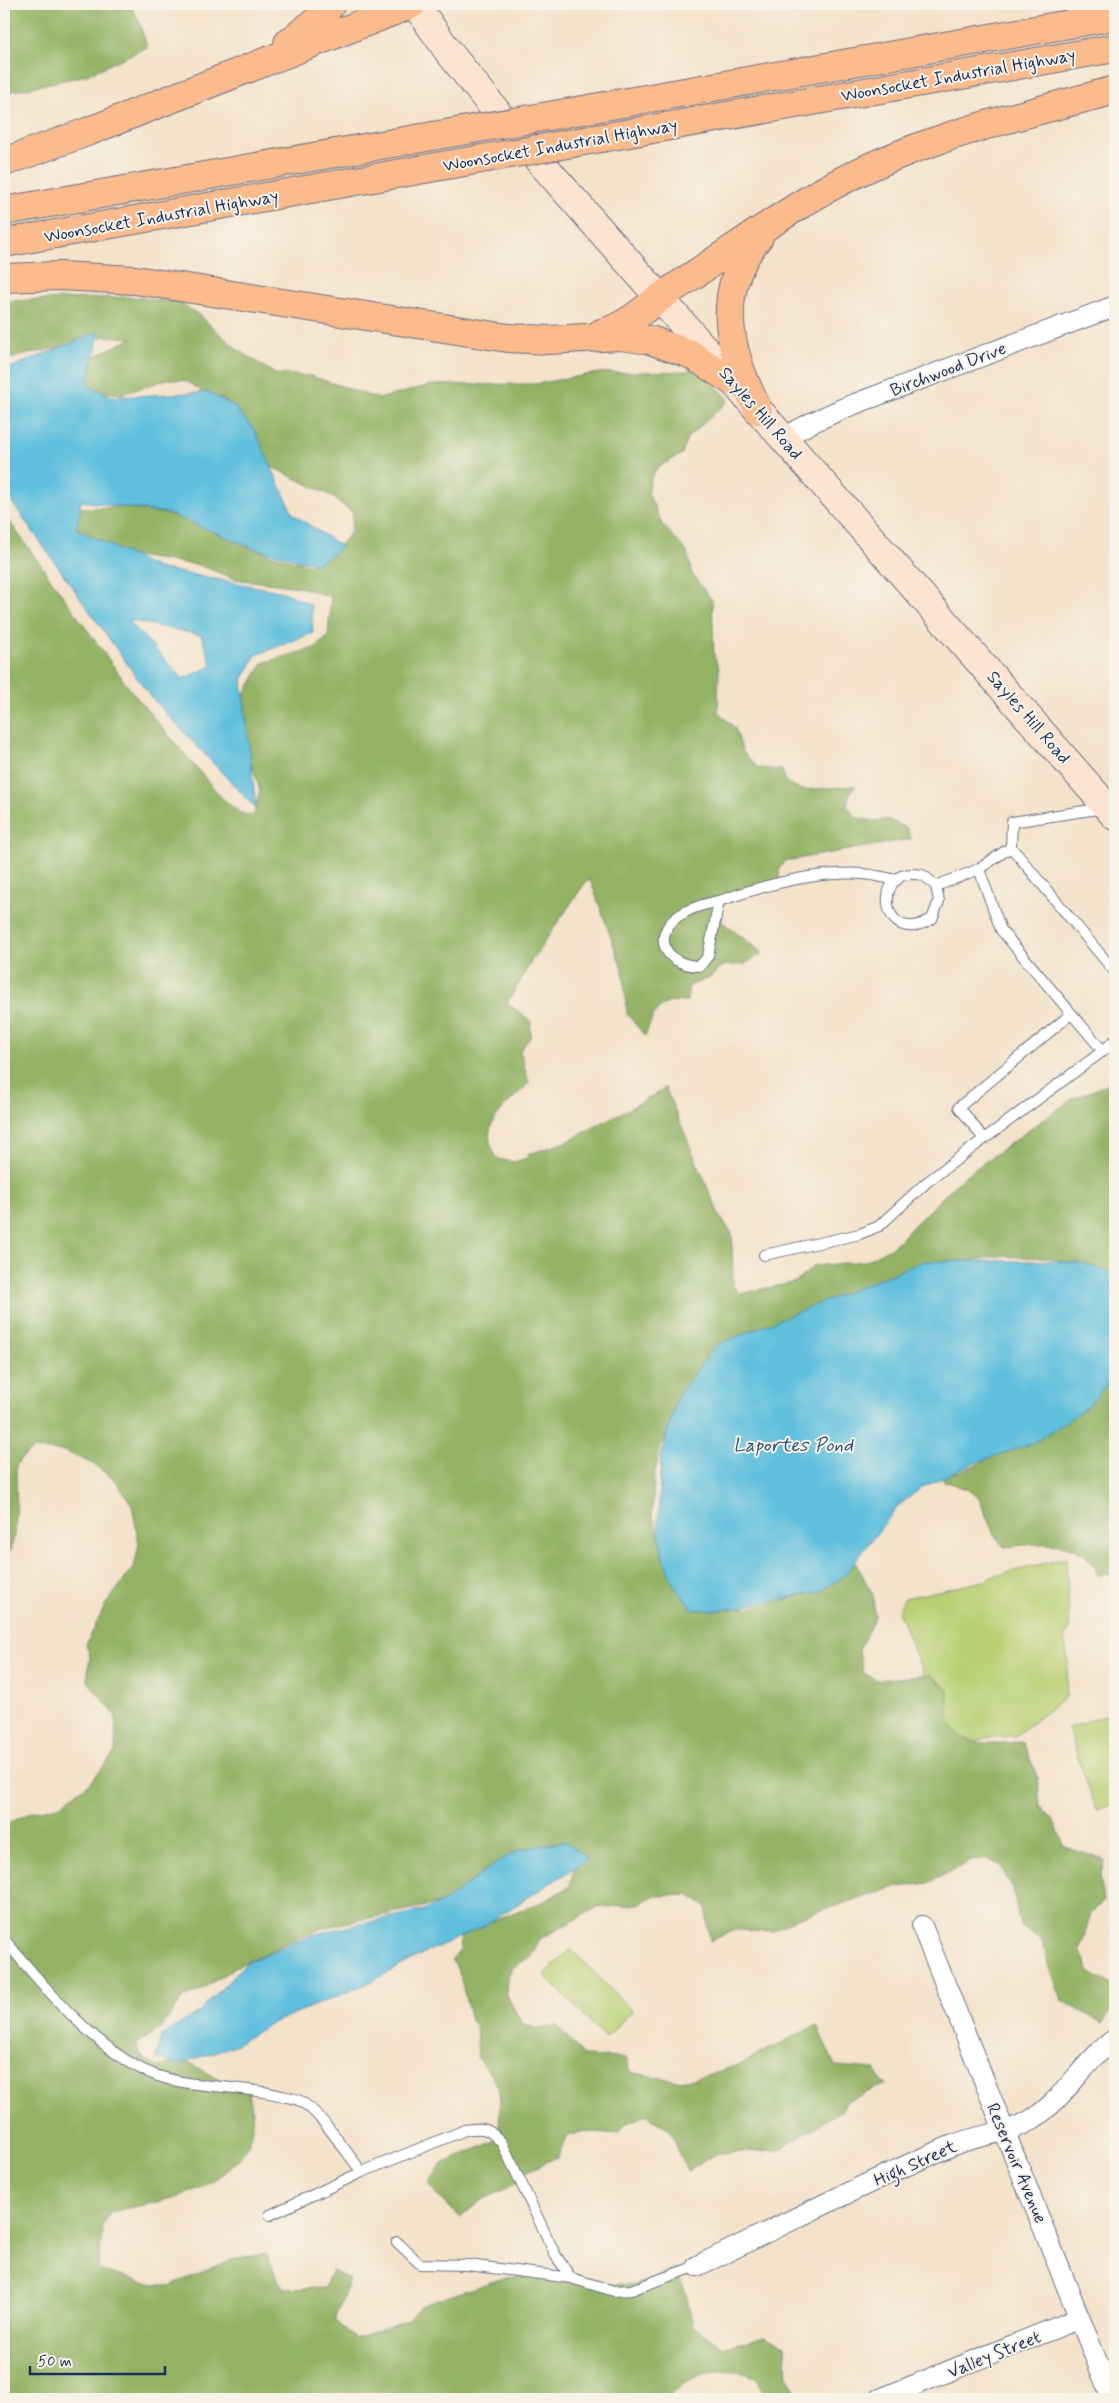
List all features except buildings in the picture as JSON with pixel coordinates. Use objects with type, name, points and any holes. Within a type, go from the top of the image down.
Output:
[{"type":"highway","points":[[210,83],[290,42],[320,18],[331,4]]},
{"type":"highway","points":[[4,162],[87,132],[414,4]]},
{"type":"highway","name":"Woonsocket Industrial Highway","points":[[4,211],[1115,16]]},
{"type":"highway","name":"Woonsocket Industrial Highway","points":[[4,243],[1115,48]]},
{"type":"highway","points":[[573,339],[604,333],[634,319],[660,298],[780,218],[845,180],[913,149],[964,132],[1115,90]]},
{"type":"highway","points":[[758,410],[744,380],[734,348],[729,322],[730,298],[736,274],[747,252],[762,233],[780,218]]},
{"type":"highway","points":[[4,278],[59,276],[135,280],[500,337],[542,340],[627,336],[663,343],[690,354],[735,383]]},
{"type":"main road","name":"Sayles Hill Road","points":[[414,4],[448,51],[500,116],[1112,811]]},
{"type":"street","name":"Birchwood Drive","points":[[783,438],[810,423],[844,408],[1114,309]]},
{"type":"street","name":"Reservoir Avenue","points":[[922,1926],[1112,2399]]},
{"type":"street","name":"High Street","points":[[697,2266],[792,2218],[954,2145],[987,2133],[1022,2126],[1050,2106],[1102,2049],[1115,2039]]},
{"type":"street","name":"Valley Street","points":[[880,2399],[911,2394],[1080,2318]]},
{"type":"lane","points":[[1112,811],[1012,822],[1011,847],[1115,972]]},
{"type":"lane","points":[[936,886],[979,869],[1011,847]]},
{"type":"lane","points":[[979,869],[1001,930],[1102,1051]]},
{"type":"lane","points":[[720,901],[708,956],[700,966],[689,966],[676,961],[669,954],[664,943],[664,931],[670,921],[702,905],[782,881],[863,874],[897,880]]},
{"type":"lane","points":[[905,874],[923,874],[936,886],[939,901],[932,919],[913,927],[899,923],[890,914],[886,899],[890,885],[905,874]]},
{"type":"lane","points":[[984,1139],[959,1107],[1071,1014]]},
{"type":"lane","points":[[764,1255],[860,1234],[879,1226],[927,1182],[1115,1040]]},
{"type":"lane","points":[[4,1939],[37,1979],[113,2054],[158,2076],[198,2084],[269,2092],[301,2101],[327,2125],[362,2172]]},
{"type":"lane","points":[[270,2215],[362,2172],[465,2130],[481,2128],[490,2130],[502,2143],[556,2256],[571,2278]]},
{"type":"lane","points":[[396,2242],[420,2264],[468,2265],[571,2278],[614,2291],[632,2290],[697,2266]]},
{"type":"green space","points":[[4,4],[130,4],[139,21],[147,47],[87,75],[4,93]]},
{"type":"green space","points":[[131,297],[179,302],[199,315],[237,349],[275,374],[311,376],[379,399],[431,385],[535,384],[598,373],[686,371],[695,366],[728,398],[726,403],[687,438],[682,454],[658,467],[651,477],[648,493],[662,524],[687,552],[692,574],[712,600],[714,656],[719,668],[718,712],[735,728],[743,752],[758,768],[782,770],[786,782],[801,790],[855,786],[849,795],[847,806],[857,818],[874,821],[887,819],[907,828],[911,839],[785,861],[779,869],[780,885],[721,904],[722,922],[763,953],[745,964],[722,966],[711,977],[689,986],[687,1001],[669,1003],[658,1009],[645,1036],[627,1014],[623,971],[590,879],[583,886],[534,957],[507,1003],[531,1021],[530,1038],[520,1050],[529,1083],[503,1109],[491,1126],[489,1136],[491,1147],[498,1159],[514,1162],[527,1158],[529,1154],[566,1142],[660,1092],[665,1087],[720,1217],[732,1233],[733,1286],[740,1294],[796,1282],[814,1266],[865,1261],[892,1247],[961,1179],[1072,1099],[1115,1081],[1115,1277],[1093,1267],[1048,1258],[995,1256],[908,1273],[687,1392],[661,1446],[654,1476],[652,1515],[661,1542],[715,1606],[749,1608],[799,1596],[830,1581],[854,1559],[873,1595],[875,1616],[859,1650],[863,1672],[876,1680],[931,1675],[948,1690],[949,1717],[953,1728],[960,1735],[969,1740],[980,1742],[1023,1742],[1038,1778],[1040,1806],[1054,1821],[1065,1847],[1105,1860],[1100,1876],[1104,1900],[1091,1914],[1080,1951],[1090,1971],[1115,1987],[1115,2008],[1102,2023],[1061,2000],[1040,1938],[1020,1926],[1013,1889],[1000,1865],[985,1858],[969,1862],[928,1883],[892,1888],[797,1918],[773,1931],[735,1930],[710,1941],[705,1905],[688,1895],[653,1896],[639,1904],[596,1908],[540,1939],[531,1956],[512,1968],[507,1978],[506,1994],[522,2023],[537,2029],[557,2026],[585,2056],[625,2058],[630,2072],[677,2081],[693,2079],[739,2065],[817,2026],[835,2066],[875,2069],[879,2079],[887,2084],[847,2101],[840,2112],[778,2150],[718,2153],[687,2171],[669,2128],[651,2119],[648,2114],[625,2124],[619,2134],[584,2131],[568,2136],[557,2157],[520,2175],[522,2181],[482,2200],[460,2217],[446,2205],[428,2184],[442,2164],[499,2139],[500,2093],[494,2078],[478,2059],[476,2026],[471,2021],[458,1968],[451,1960],[461,1949],[460,1937],[455,1935],[545,1901],[570,1886],[576,1858],[560,1842],[548,1844],[515,1862],[474,1896],[322,1928],[237,1966],[183,1999],[159,2030],[135,2044],[144,2060],[157,2067],[186,2060],[217,2079],[231,2082],[248,2090],[253,2124],[251,2137],[244,2152],[237,2161],[209,2183],[180,2196],[112,2212],[103,2225],[98,2270],[143,2282],[169,2286],[236,2258],[266,2254],[277,2278],[285,2289],[325,2288],[332,2269],[350,2280],[334,2320],[355,2338],[407,2321],[420,2306],[503,2278],[569,2273],[599,2285],[637,2284],[676,2269],[686,2293],[693,2326],[723,2348],[765,2336],[785,2346],[787,2376],[800,2399],[764,2399],[758,2379],[740,2373],[717,2372],[693,2378],[664,2399],[4,2399],[4,1825],[32,1812],[59,1806],[90,1783],[115,1752],[116,1716],[87,1680],[90,1656],[86,1645],[106,1604],[134,1567],[139,1544],[132,1505],[116,1481],[93,1464],[64,1451],[33,1449],[16,1466],[15,1530],[13,1542],[4,1562],[4,514],[132,692],[222,798],[240,813],[253,816],[260,790],[244,742],[245,693],[263,663],[314,648],[328,637],[331,597],[300,587],[235,579],[199,565],[128,555],[64,531],[77,508],[120,507],[165,514],[218,529],[267,554],[310,565],[329,558],[351,532],[353,513],[328,494],[270,466],[200,390],[186,381],[168,379],[122,394],[94,391],[78,377],[85,361],[132,338],[105,336],[4,360],[4,301]]},
{"type":"green space","points":[[1115,1350],[1115,1574],[1098,1575],[1092,1562],[1082,1553],[1071,1548],[1045,1544],[1004,1547],[994,1535],[978,1496],[969,1490],[944,1481],[940,1475],[959,1472],[982,1462],[1051,1414]]},
{"type":"green space","points":[[1066,1558],[1070,1630],[1064,1637],[1068,1662],[1066,1697],[1015,1736],[989,1737],[954,1749],[898,1611],[905,1598],[985,1581],[991,1577]]},
{"type":"green space","points":[[1112,1713],[1115,1722],[1115,1804],[1096,1810],[1068,1728]]},
{"type":"green space","points":[[571,1949],[632,2011],[606,2038],[544,1975]]},
{"type":"water","points":[[100,331],[87,385],[114,397],[209,392],[235,407],[255,431],[293,514],[342,547],[317,564],[255,549],[167,513],[81,501],[77,529],[157,568],[284,592],[311,605],[313,633],[256,655],[242,680],[256,809],[150,696],[4,491],[4,369]],"holes":[[[128,620],[201,635],[212,666],[183,679]]]},
{"type":"water","name":"Laportes Pond","points":[[924,1261],[1054,1261],[1085,1264],[1115,1274],[1115,1375],[1086,1408],[1034,1443],[974,1463],[921,1488],[898,1506],[844,1576],[819,1592],[723,1610],[694,1610],[674,1586],[663,1558],[658,1523],[661,1457],[677,1397],[716,1345]]},
{"type":"water","points":[[566,1841],[588,1859],[482,1927],[424,1953],[369,1983],[272,2023],[235,2045],[177,2065],[156,2058],[161,2036],[199,2012],[247,1962],[315,1934],[424,1910],[445,1901],[502,1859],[523,1849]]}]
